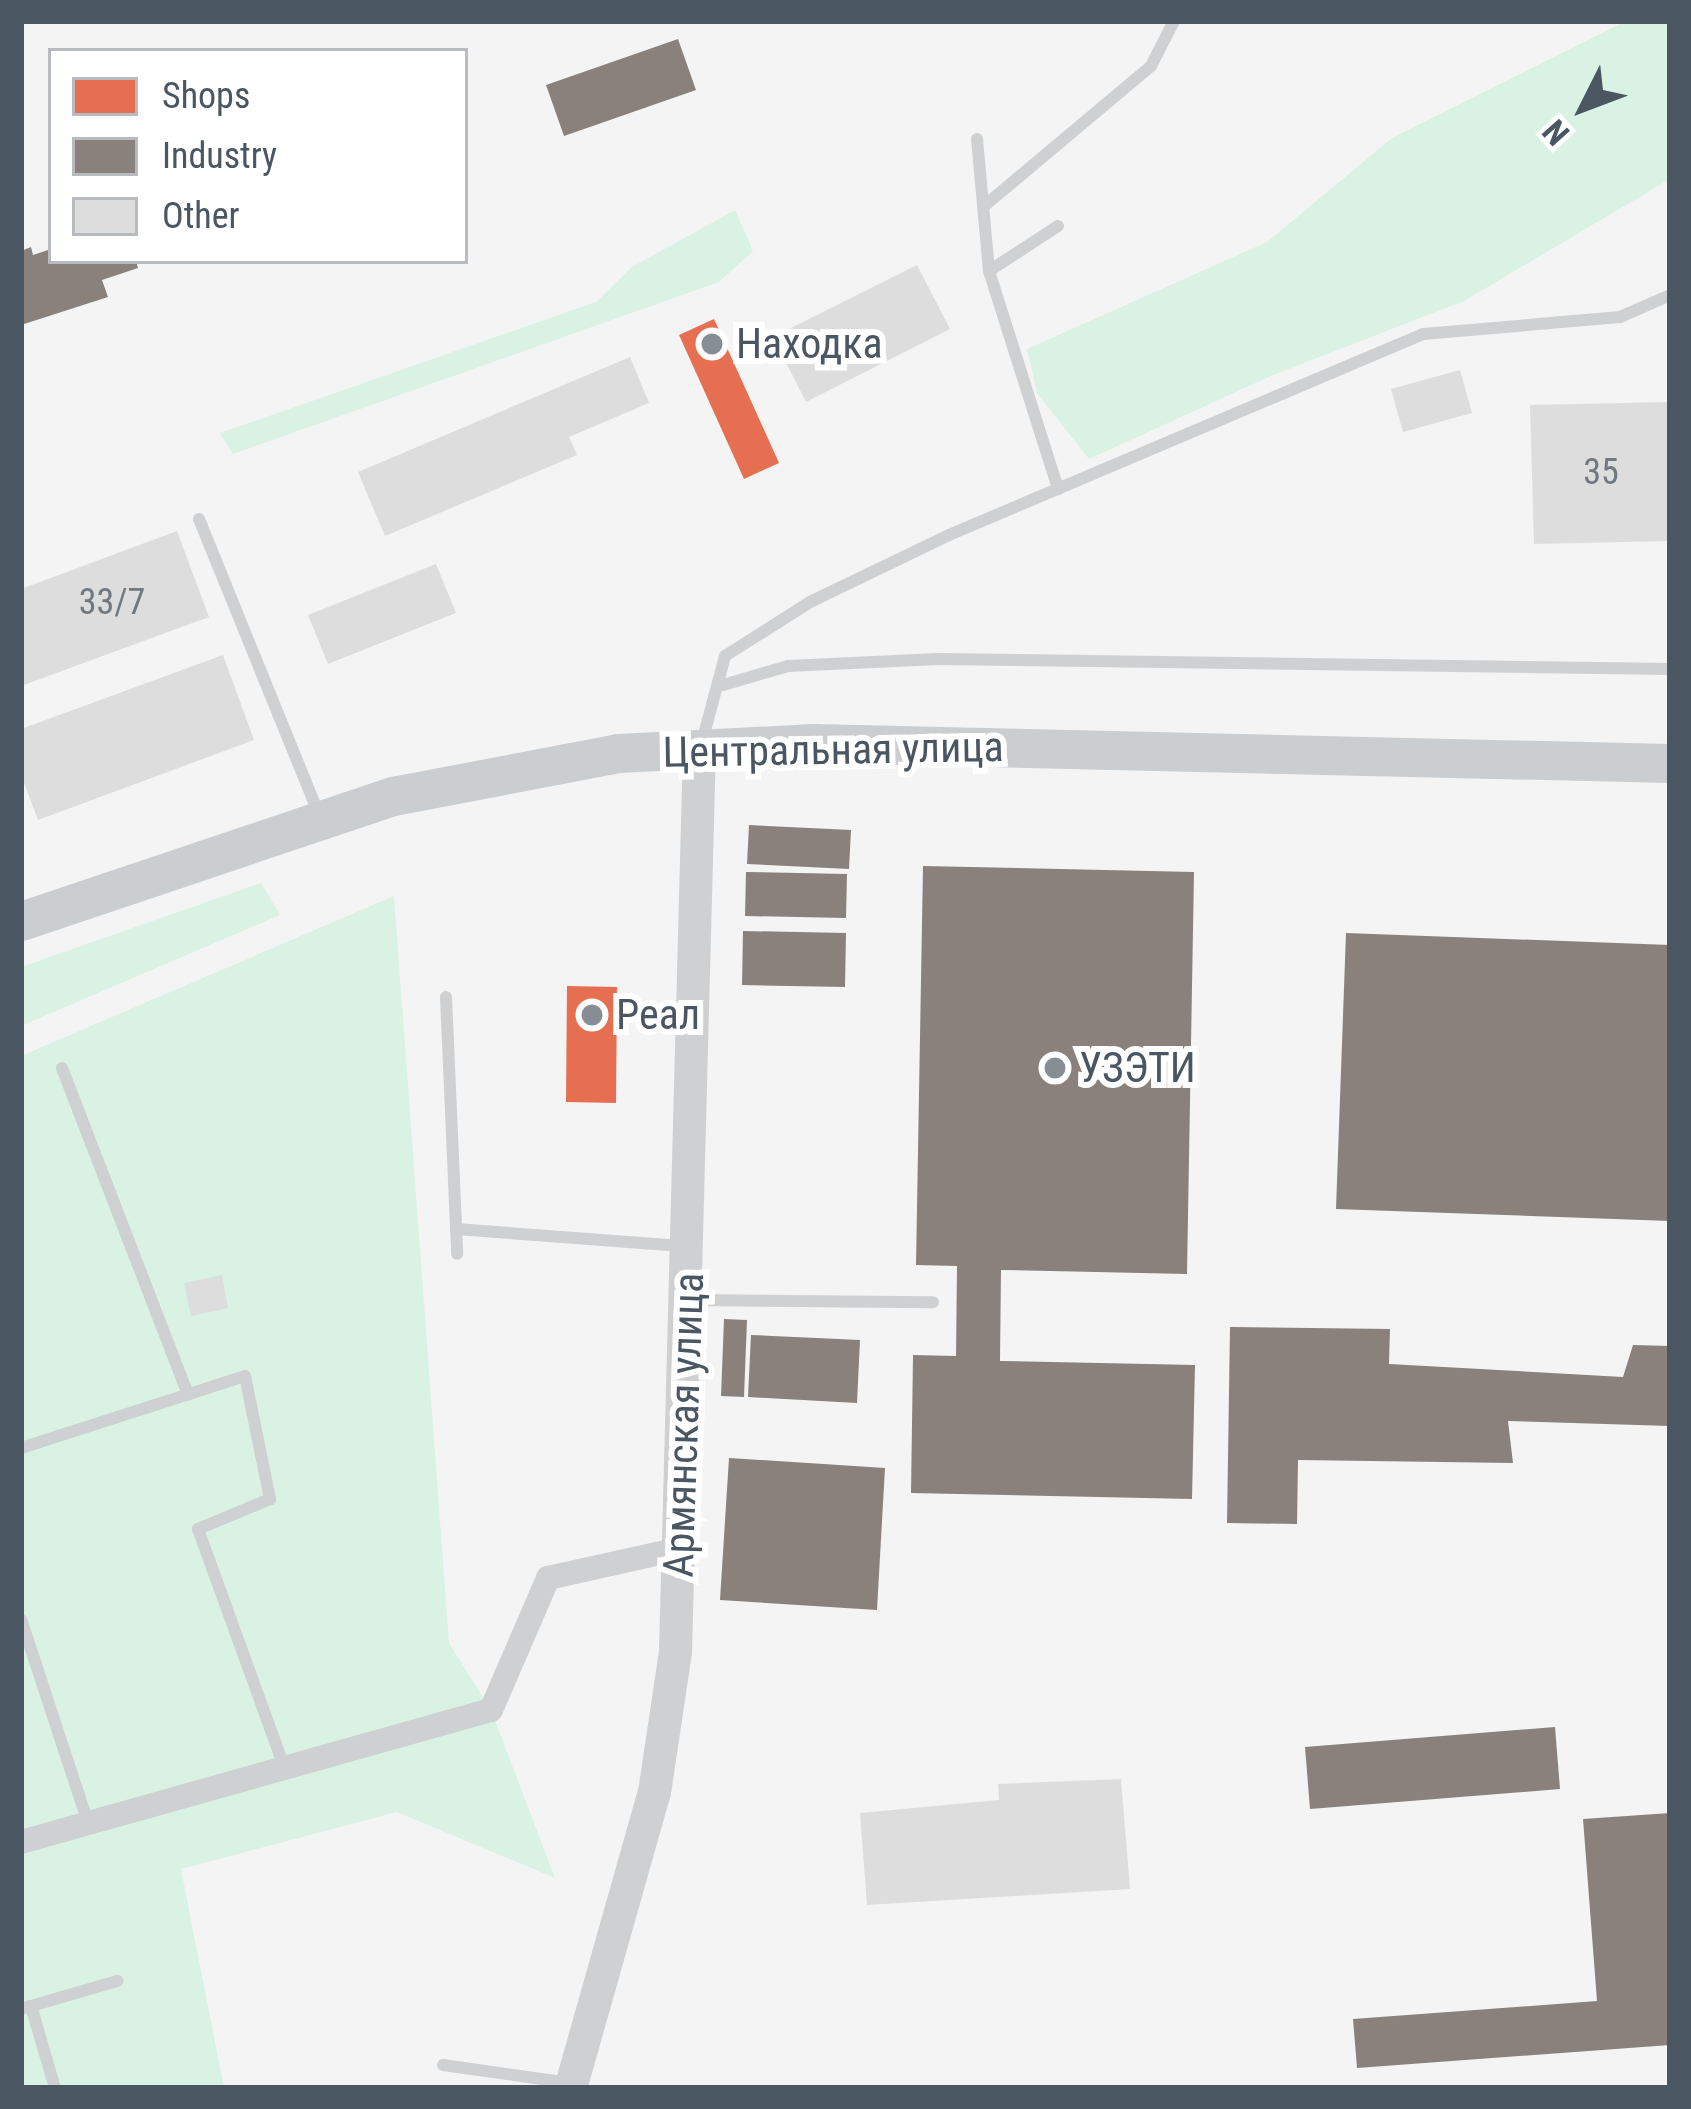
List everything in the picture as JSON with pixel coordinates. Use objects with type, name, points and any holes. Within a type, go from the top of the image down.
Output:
[{"type":"main road","name":"Центральная улица","points":[[23,916],[320,818],[514,770],[700,749],[814,743],[1670,763]]},
{"type":"street","name":"Армянская улица","points":[[570,2085],[654,1792],[683,1548],[700,749]]},
{"type":"street","points":[[21,1842],[490,1710],[548,1578],[683,1548]]},
{"type":"lane","points":[[983,207],[1150,66],[1174,21]]},
{"type":"lane","points":[[977,139],[989,271],[1058,489]]},
{"type":"lane","points":[[989,271],[1058,226]]},
{"type":"lane","points":[[700,749],[723,685],[724,656],[810,602],[1058,489],[1423,334],[1620,317],[1670,295]]},
{"type":"lane","points":[[199,519],[320,818]]},
{"type":"lane","points":[[723,685],[788,666],[938,659],[1670,669]]},
{"type":"lane","points":[[446,997],[457,1253]]},
{"type":"lane","points":[[62,1068],[188,1394]]},
{"type":"lane","points":[[456,1229],[688,1247]]},
{"type":"lane","points":[[689,1300],[933,1302]]},
{"type":"lane","points":[[21,1448],[245,1376],[269,1499],[198,1529],[284,1768]]},
{"type":"lane","points":[[21,1619],[89,1824]]},
{"type":"lane","points":[[55,2088],[26,2007],[117,1981]]},
{"type":"lane","points":[[443,2065],[570,2085]]},
{"type":"green space","points":[[1626,21],[1670,21],[1670,179],[1464,301],[1273,375],[1089,459],[1037,393],[1027,349],[1267,242],[1392,138]]},
{"type":"green space","points":[[735,210],[753,251],[719,282],[233,454],[220,433],[596,302],[632,267]]},
{"type":"green space","points":[[261,883],[280,915],[21,1026],[21,967]]},
{"type":"green space","points":[[394,896],[449,1643],[491,1710],[555,1878],[397,1812],[181,1869],[224,2088],[21,2088],[21,1056]]},
{"type":"building: Shops","points":[[714,319],[779,463],[744,479],[679,335]]},
{"type":"building: Shops","points":[[567,986],[617,987],[616,1103],[566,1102]]},
{"type":"building: Industry","points":[[678,39],[696,90],[564,136],[546,85]]},
{"type":"building: Industry","points":[[31,247],[33,255],[48,250],[48,264],[137,264],[138,268],[102,280],[108,297],[21,325],[21,251]]},
{"type":"building: Industry","points":[[749,825],[851,830],[849,869],[747,864]]},
{"type":"building: Industry","name":"УЗЭТИ","points":[[923,866],[1194,872],[1187,1274],[1001,1270],[1000,1361],[1195,1365],[1192,1499],[911,1493],[913,1355],[956,1356],[957,1266],[916,1265]]},
{"type":"building: Industry","points":[[746,872],[847,874],[846,918],[745,916]]},
{"type":"building: Industry","points":[[743,931],[846,933],[845,987],[742,985]]},
{"type":"building: Industry","points":[[1346,933],[1670,945],[1670,1221],[1336,1209]]},
{"type":"building: Industry","points":[[724,1319],[747,1320],[744,1397],[721,1396]]},
{"type":"building: Industry","points":[[1230,1327],[1390,1329],[1389,1364],[1623,1377],[1633,1345],[1670,1346],[1670,1426],[1508,1421],[1513,1463],[1298,1460],[1297,1524],[1227,1523]]},
{"type":"building: Industry","points":[[751,1335],[860,1340],[857,1403],[748,1397]]},
{"type":"building: Industry","points":[[729,1458],[885,1468],[877,1610],[720,1600]]},
{"type":"building: Industry","points":[[1555,1727],[1560,1789],[1310,1809],[1305,1747]]},
{"type":"building: Industry","points":[[1670,1813],[1670,2045],[1357,2068],[1353,2019],[1597,2001],[1583,1819]]},
{"type":"building: Other","points":[[917,265],[950,329],[806,402],[773,337]]},
{"type":"building: Other","points":[[630,357],[649,403],[569,437],[577,455],[385,536],[358,472]]},
{"type":"building: Other","points":[[1460,370],[1472,413],[1403,432],[1391,389]]},
{"type":"building: Other","points":[[1670,402],[1670,541],[1534,544],[1530,405]]},
{"type":"building: Other","points":[[177,531],[209,617],[21,686],[21,589]]},
{"type":"building: Other","points":[[436,564],[456,613],[328,664],[308,615]]},
{"type":"building: Other","points":[[223,655],[254,740],[38,820],[21,775],[21,729]]},
{"type":"building: Other","points":[[222,1275],[228,1308],[191,1316],[184,1283]]},
{"type":"building: Other","points":[[1121,1779],[1130,1889],[867,1905],[860,1813],[999,1800],[998,1784]]},
{"type":"place","name":"Находка","points":[[712,344]]},
{"type":"place","name":"Реал","points":[[592,1015]]},
{"type":"place","name":"УЗЭТИ","points":[[1055,1068]]}]
